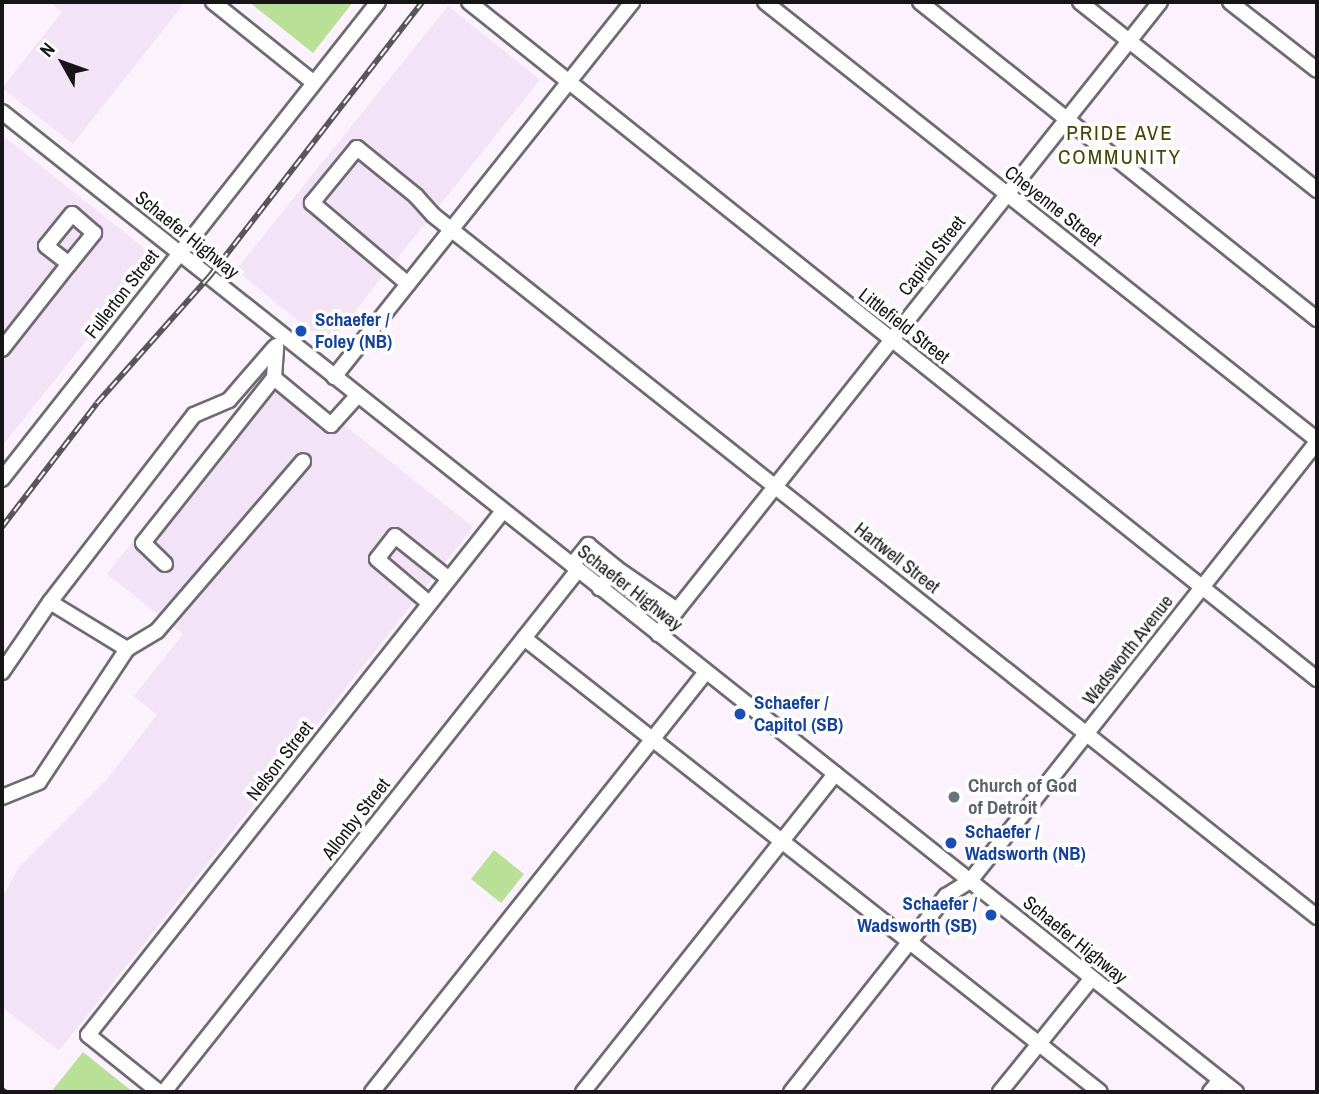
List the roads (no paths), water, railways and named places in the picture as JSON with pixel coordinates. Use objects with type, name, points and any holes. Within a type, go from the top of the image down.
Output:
[{"type":"street","points":[[213,2],[314,83]]},
{"type":"street","name":"Fullerton Street","points":[[2,479],[378,2]]},
{"type":"street","name":"Littlefield Street","points":[[469,2],[567,83],[1317,679]]},
{"type":"street","points":[[334,377],[632,2]]},
{"type":"street","name":"Cheyenne Street","points":[[765,2],[1317,441]]},
{"type":"street","points":[[919,2],[1317,318]]},
{"type":"street","points":[[1080,2],[1317,190]]},
{"type":"street","name":"Capitol Street","points":[[658,634],[1160,2]]},
{"type":"street","points":[[1230,2],[1317,70]]},
{"type":"street","name":"Schaefer Highway","points":[[2,113],[179,253],[279,342],[334,377],[1236,1092]]},
{"type":"street","name":"Hartwell Street","points":[[408,284],[312,203],[357,148],[452,229],[1317,917]]},
{"type":"street","points":[[2,349],[69,264]]},
{"type":"street","points":[[165,564],[142,543],[274,378],[279,342]]},
{"type":"street","points":[[2,671],[50,602],[194,415],[229,400],[279,342]]},
{"type":"street","points":[[274,378],[331,425],[358,396]]},
{"type":"street","name":"Wadsworth Avenue","points":[[791,1092],[946,896],[970,881],[1317,441]]},
{"type":"street","points":[[2,797],[40,782],[127,649],[157,631],[303,461]]},
{"type":"street","name":"Nelson Street","points":[[161,1092],[88,1035],[503,511]]},
{"type":"street","points":[[429,603],[377,559],[395,536],[449,579]]},
{"type":"street","points":[[575,568],[588,545],[677,610]]},
{"type":"street","name":"Allonby Street","points":[[161,1092],[524,638],[575,568]]},
{"type":"street","points":[[600,588],[616,568]]},
{"type":"street","points":[[50,602],[127,649]]},
{"type":"street","points":[[524,638],[1040,1042],[1100,1092]]},
{"type":"street","points":[[372,1092],[706,672]]},
{"type":"street","points":[[583,1092],[835,774]]},
{"type":"street","points":[[1000,1092],[1092,978]]},
{"type":"street","points":[[1210,1092],[1220,1080]]},
{"type":"railway","points":[[2,527],[97,403],[209,277],[422,2]]},
{"type":"place","name":"Schaefer / Foley (NB)","points":[[301,331]]},
{"type":"place","name":"Schaefer / Capitol (SB)","points":[[740,714]]},
{"type":"place","name":"Church of God of Detroit","points":[[954,797]]},
{"type":"place","name":"Schaefer / Wadsworth (NB)","points":[[951,843]]},
{"type":"place","name":"Schaefer / Wadsworth (SB)","points":[[991,915]]},
{"type":"district","name":"PRIDE AVE COMMUNITY","points":[[1120,145]]}]
